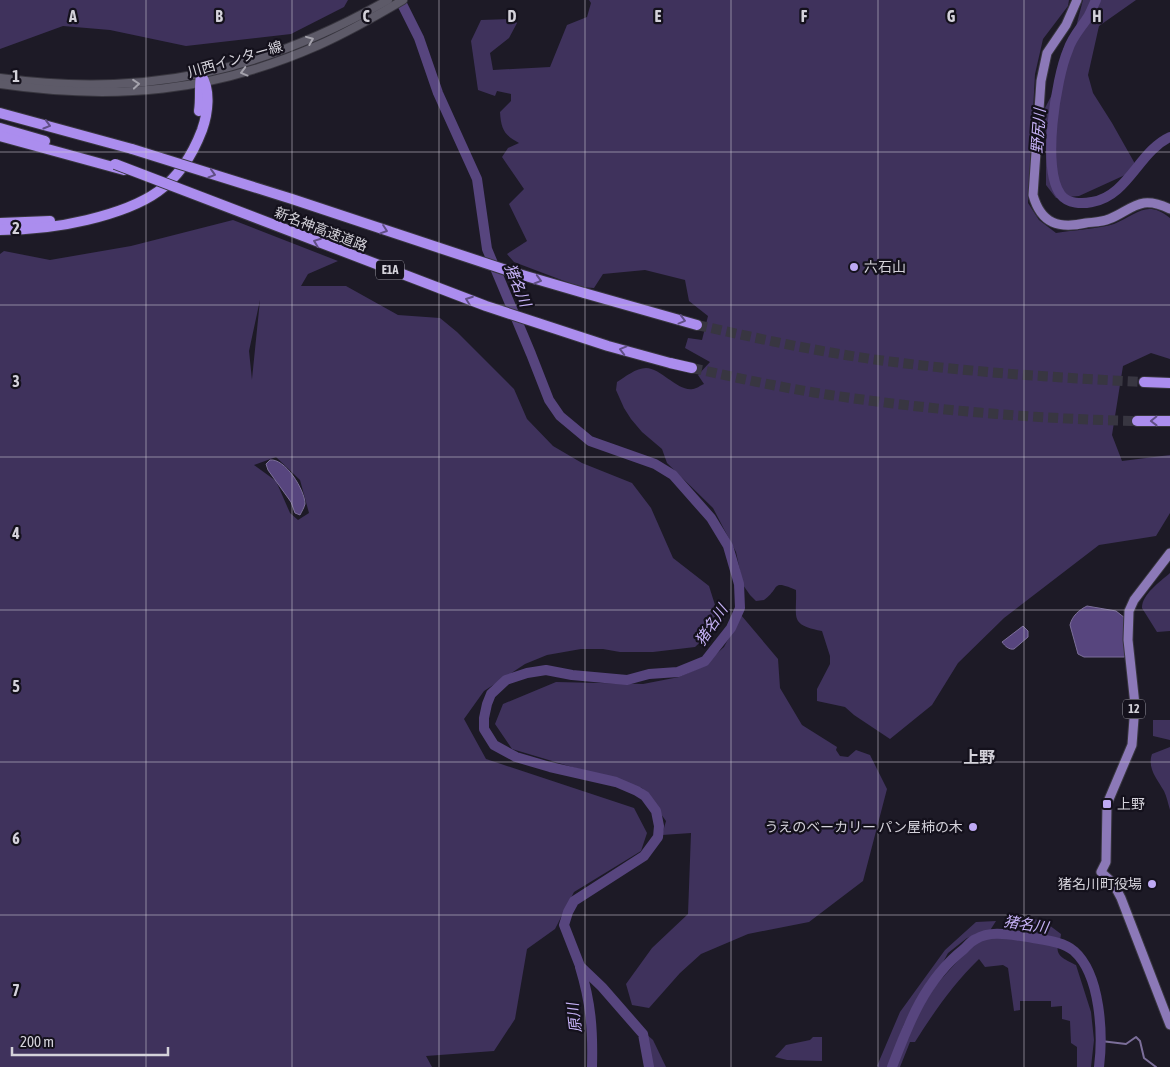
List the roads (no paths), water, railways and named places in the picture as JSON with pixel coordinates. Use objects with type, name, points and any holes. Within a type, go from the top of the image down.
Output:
[{"type":"highway","points":[[0,223],[60,220],[113,208],[138,197],[162,181],[178,164],[190,145],[197,125],[202,81]]},
{"type":"highway","points":[[0,230],[27,230],[60,226],[115,213],[140,203],[163,188],[183,168],[195,147],[204,125],[208,97],[202,81]]},
{"type":"highway","name":"新名神高速道路","points":[[0,113],[132,149],[584,294],[697,324]]},
{"type":"highway","name":"新名神高速道路","points":[[0,128],[143,176],[486,306],[608,346],[692,368]]},
{"type":"highway","points":[[0,136],[114,166]]},
{"type":"highway","points":[[1144,382],[1170,383]]},
{"type":"highway","points":[[1137,422],[1170,421]]},
{"type":"main road","name":"川西インター線","points":[[0,84],[66,92],[97,93],[165,89],[202,81],[320,36],[385,5],[403,0]]},
{"type":"main road","points":[[1077,0],[1066,25],[1047,53],[1041,81],[1034,195],[1037,207],[1045,218],[1050,221],[1070,226],[1109,219],[1145,203],[1160,204],[1170,209]]},
{"type":"main road","name":"川西インター線","points":[[0,78],[66,85],[202,81]]},
{"type":"main road","name":"12","points":[[1170,553],[1134,600],[1130,611],[1128,640],[1135,706],[1132,745],[1107,804],[1106,862],[1101,872],[1113,883],[1121,898],[1170,1026]]},
{"type":"waterway","name":"猪名川","points":[[400,0],[419,38],[438,93],[477,179],[487,249],[549,400],[560,416],[590,441],[655,464],[673,475],[711,518],[728,546],[739,584],[740,608],[731,628],[705,661],[678,672],[649,674],[627,680],[572,675],[546,670],[527,673],[506,680],[491,694],[484,718],[484,729],[494,745],[516,757],[616,782],[645,796],[656,811],[659,826],[658,837],[644,856],[574,901],[564,925],[580,966],[602,987],[643,1034],[649,1067]]},
{"type":"waterway","name":"野尻川","points":[[1096,0],[1088,17],[1070,45],[1063,63],[1055,102],[1052,124],[1052,166],[1055,183],[1061,195],[1071,202],[1080,203],[1104,198],[1115,191],[1150,152],[1170,137]]},
{"type":"waterway","name":"猪名川","points":[[892,1067],[912,1018],[939,974],[972,941],[982,936],[1001,934],[1058,943],[1074,951],[1083,962],[1090,975],[1098,1006],[1101,1039],[1099,1067]]},
{"type":"waterway","name":"原川","points":[[580,967],[587,993],[590,1017],[592,1067]]},
{"type":"waterway","points":[[1101,1041],[1126,1044],[1136,1037],[1140,1041],[1144,1058],[1156,1067]]},
{"type":"tunnel","points":[[697,325],[774,342],[876,360],[962,370],[1144,382]]},
{"type":"tunnel","points":[[692,368],[795,389],[907,405],[1021,416],[1137,421]]},
{"type":"place","name":"六石山","points":[[854,267]]},
{"type":"place","name":"上野","points":[[1107,804]]},
{"type":"place","name":"うえのベーカリー パン屋柿の木","points":[[973,827]]},
{"type":"place","name":"猪名川町役場","points":[[1152,884]]},
{"type":"district","name":"上野","points":[[979,757]]}]
